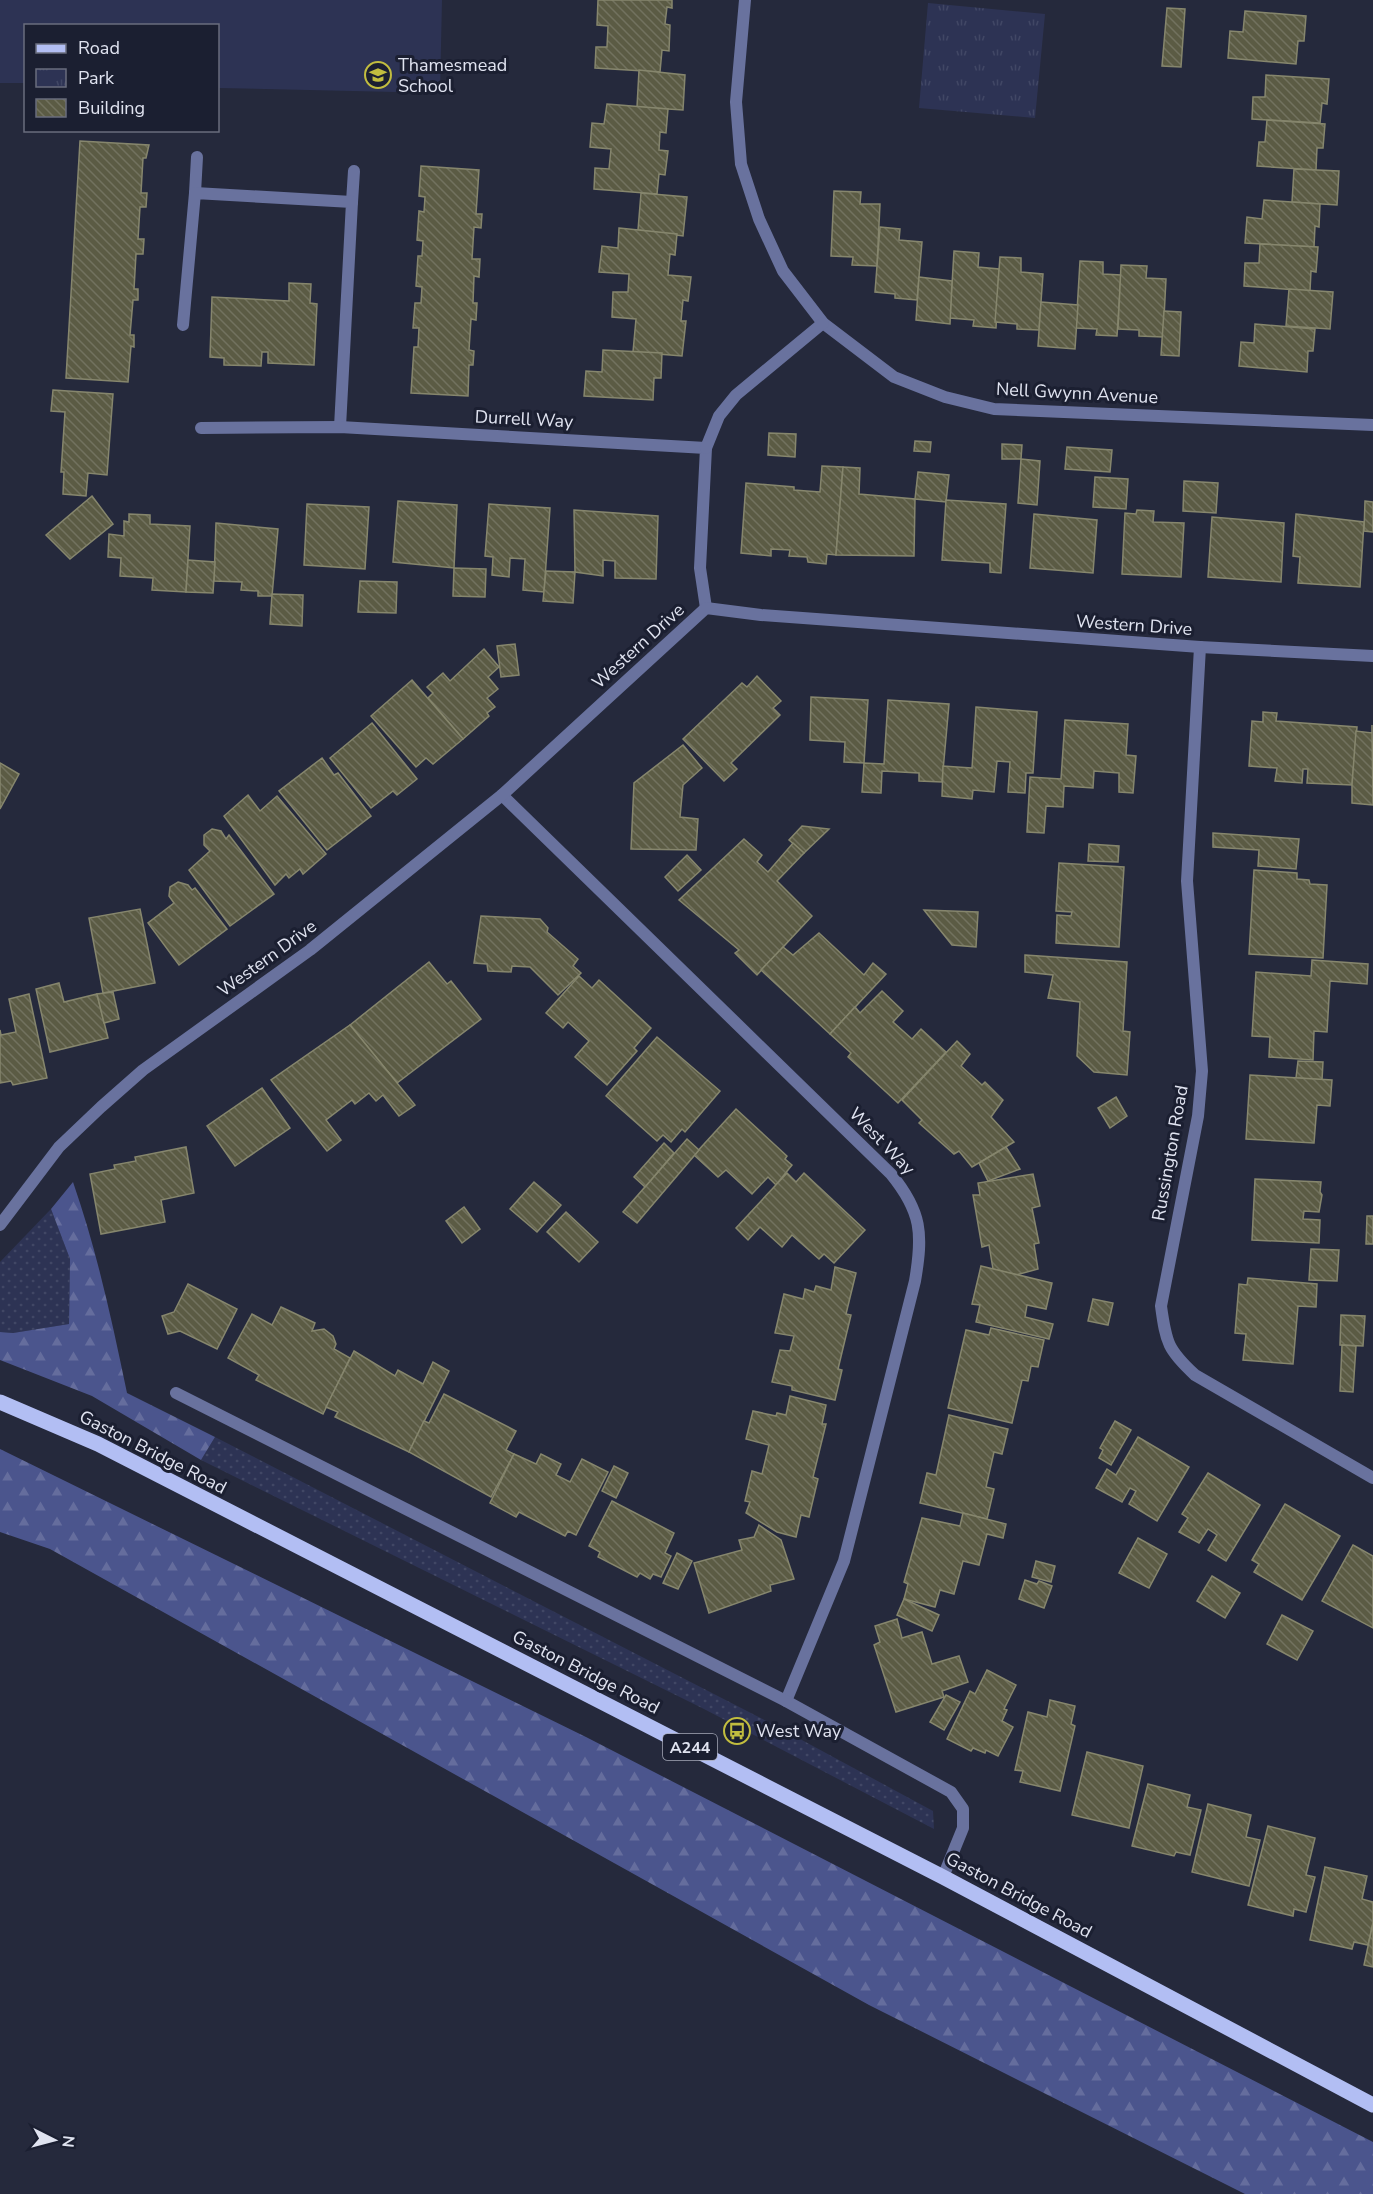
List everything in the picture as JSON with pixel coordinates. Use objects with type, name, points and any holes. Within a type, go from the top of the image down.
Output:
[{"type":"main road","name":"Gaston Bridge Road","points":[[0,1402],[98,1444],[943,1877],[1373,2105]]},
{"type":"street","name":"Nell Gwynn Avenue","points":[[745,0],[736,102],[741,164],[759,219],[783,271],[823,323],[894,377],[945,398],[994,409],[1373,425]]},
{"type":"street","points":[[183,325],[197,157]]},
{"type":"street","points":[[340,427],[354,171]]},
{"type":"street","points":[[195,193],[352,202]]},
{"type":"street","points":[[706,609],[700,568],[706,448],[719,416],[736,395],[823,323]]},
{"type":"street","name":"Durrell Way","points":[[201,428],[340,427],[706,448]]},
{"type":"street","name":"Western Drive","points":[[0,1225],[59,1148],[143,1070],[310,950],[502,795],[706,609],[760,615],[1200,647],[1373,656]]},
{"type":"street","name":"Russington Road","points":[[1200,647],[1187,880],[1202,1071],[1198,1116],[1161,1306],[1164,1332],[1174,1355],[1195,1375],[1373,1478]]},
{"type":"street","name":"West Way","points":[[502,795],[891,1174],[908,1194],[919,1222],[920,1252],[915,1281],[844,1561],[786,1701]]},
{"type":"street","points":[[176,1393],[786,1701],[951,1792],[963,1809],[963,1827],[943,1877]]},
{"type":"green space","points":[[0,0],[442,0],[440,93],[219,88],[219,24],[24,24],[24,83],[0,83]]},
{"type":"green space","points":[[928,3],[1045,14],[1035,118],[919,108]]},
{"type":"green space","points":[[73,1182],[97,1260],[127,1393],[215,1437],[201,1460],[92,1396],[0,1360],[0,1332],[13,1333],[69,1324],[70,1259],[51,1209]]},
{"type":"green space","points":[[51,1209],[70,1259],[69,1324],[13,1333],[0,1332],[0,1262]]},
{"type":"green space","points":[[215,1437],[776,1726],[933,1811],[934,1829],[702,1708],[201,1460]]},
{"type":"green space","points":[[0,1449],[586,1737],[1373,2142],[1373,2194],[1245,2194],[869,2005],[50,1549],[0,1532]]},
{"type":"building","points":[[598,0],[672,0],[672,8],[667,7],[665,24],[670,25],[669,51],[662,50],[660,72],[595,68],[596,47],[607,47],[608,26],[597,25]]},
{"type":"building","points":[[1167,8],[1185,9],[1181,67],[1162,66]]},
{"type":"building","points":[[1245,11],[1306,16],[1304,41],[1298,41],[1296,64],[1228,58],[1230,31],[1243,32]]},
{"type":"building","points":[[639,70],[685,75],[683,110],[637,107]]},
{"type":"building","points":[[1266,75],[1329,79],[1327,104],[1322,103],[1320,123],[1252,119],[1253,97],[1265,97]]},
{"type":"building","points":[[607,104],[668,109],[666,133],[660,132],[659,150],[668,151],[665,175],[659,174],[657,194],[594,189],[595,168],[609,169],[611,149],[590,147],[592,123],[604,124]]},
{"type":"building","points":[[1267,120],[1325,124],[1323,148],[1317,148],[1316,170],[1257,166],[1259,142],[1265,142]]},
{"type":"building","points":[[80,141],[149,145],[146,158],[143,158],[141,193],[147,193],[146,207],[140,207],[138,239],[144,239],[143,254],[136,254],[134,289],[138,289],[138,300],[133,300],[130,335],[134,335],[134,347],[131,346],[128,382],[66,378]]},
{"type":"building","points":[[421,166],[479,170],[476,214],[482,214],[481,228],[474,227],[472,259],[480,259],[479,277],[474,276],[473,303],[477,303],[476,320],[471,319],[469,350],[474,351],[473,365],[469,365],[468,396],[411,393],[414,347],[418,347],[419,328],[413,328],[415,303],[421,303],[422,287],[416,286],[418,256],[422,256],[423,241],[417,240],[419,211],[424,212],[425,197],[419,196]]},
{"type":"building","points":[[1294,169],[1339,171],[1337,205],[1292,202]]},
{"type":"building","points":[[834,191],[861,192],[860,204],[880,204],[877,266],[852,265],[853,257],[831,256]]},
{"type":"building","points":[[641,193],[687,197],[683,236],[638,230]]},
{"type":"building","points":[[1264,200],[1320,204],[1319,227],[1315,226],[1314,247],[1245,243],[1247,217],[1262,219]]},
{"type":"building","points":[[880,227],[900,229],[899,240],[922,242],[917,300],[895,298],[895,294],[875,292]]},
{"type":"building","points":[[619,228],[677,234],[675,255],[670,254],[668,275],[691,277],[688,301],[683,300],[681,321],[686,321],[682,356],[633,352],[636,319],[612,317],[613,292],[628,292],[629,274],[599,272],[602,246],[618,248]]},
{"type":"building","points":[[1260,244],[1318,247],[1316,272],[1311,271],[1310,291],[1244,286],[1245,263],[1259,263]]},
{"type":"building","points":[[954,251],[979,253],[978,267],[999,269],[996,328],[973,326],[974,320],[950,318]]},
{"type":"building","points":[[1000,257],[1021,258],[1021,272],[1043,274],[1039,330],[1017,329],[1017,324],[995,322]]},
{"type":"building","points":[[1080,261],[1103,262],[1103,274],[1121,275],[1117,336],[1096,335],[1097,329],[1076,328]]},
{"type":"building","points":[[1121,265],[1147,266],[1146,278],[1166,279],[1163,337],[1139,336],[1139,330],[1118,329]]},
{"type":"building","points":[[919,277],[952,281],[950,324],[916,320]]},
{"type":"building","points":[[289,283],[311,284],[310,303],[317,304],[314,365],[268,363],[268,352],[262,352],[261,366],[224,365],[224,358],[210,357],[212,297],[289,301]]},
{"type":"building","points":[[1289,289],[1333,292],[1330,329],[1286,326]]},
{"type":"building","points":[[1041,302],[1078,305],[1075,349],[1038,346]]},
{"type":"building","points":[[1164,311],[1181,312],[1179,356],[1161,355]]},
{"type":"building","points":[[1255,324],[1315,329],[1313,351],[1308,351],[1307,372],[1239,366],[1241,342],[1254,343]]},
{"type":"building","points":[[603,350],[662,353],[661,378],[654,378],[653,400],[584,396],[586,371],[602,372]]},
{"type":"building","points":[[53,390],[113,394],[107,475],[88,473],[86,496],[63,494],[64,472],[61,472],[65,412],[51,411]]},
{"type":"building","points":[[769,433],[796,434],[795,457],[768,455]]},
{"type":"building","points":[[915,441],[931,442],[930,452],[914,451]]},
{"type":"building","points":[[1002,444],[1022,445],[1021,459],[1002,459]]},
{"type":"building","points":[[1067,447],[1112,450],[1110,472],[1065,469]]},
{"type":"building","points":[[1021,459],[1040,461],[1037,505],[1018,503]]},
{"type":"building","points":[[822,466],[843,467],[836,555],[827,554],[826,564],[808,562],[807,557],[789,556],[790,550],[771,549],[771,556],[741,553],[746,483],[794,487],[794,490],[820,492]]},
{"type":"building","points":[[843,467],[860,468],[859,494],[915,499],[914,556],[836,555]]},
{"type":"building","points":[[918,472],[949,475],[946,502],[915,499]]},
{"type":"building","points":[[1095,477],[1128,479],[1126,509],[1093,507]]},
{"type":"building","points":[[1184,481],[1218,483],[1216,513],[1183,511]]},
{"type":"building","points":[[92,496],[113,524],[70,559],[46,535]]},
{"type":"building","points":[[946,500],[1006,504],[1001,573],[990,572],[990,563],[942,560]]},
{"type":"building","points":[[398,501],[457,505],[454,568],[393,562]]},
{"type":"building","points":[[1365,501],[1373,502],[1373,532],[1364,531]]},
{"type":"building","points":[[307,504],[369,507],[365,569],[304,565]]},
{"type":"building","points":[[489,504],[550,508],[544,592],[523,590],[525,559],[510,558],[509,577],[492,575],[493,557],[485,556]]},
{"type":"building","points":[[574,510],[658,516],[656,579],[615,578],[615,561],[603,560],[603,576],[575,572]]},
{"type":"building","points":[[1137,510],[1154,511],[1153,522],[1184,523],[1181,577],[1122,574],[1125,513],[1136,514]]},
{"type":"building","points":[[129,514],[150,515],[150,524],[190,526],[186,592],[152,590],[153,578],[120,576],[121,558],[108,557],[109,534],[124,536],[124,521],[129,522]]},
{"type":"building","points":[[1034,514],[1097,520],[1093,573],[1030,568]]},
{"type":"building","points":[[1296,514],[1364,522],[1360,587],[1298,583],[1300,557],[1293,556]]},
{"type":"building","points":[[1212,517],[1284,523],[1281,582],[1208,577]]},
{"type":"building","points":[[216,523],[278,529],[272,596],[258,596],[258,591],[241,590],[242,582],[214,581]]},
{"type":"building","points":[[188,560],[215,562],[213,593],[186,592]]},
{"type":"building","points":[[454,568],[486,569],[485,597],[453,596]]},
{"type":"building","points":[[546,571],[575,572],[573,603],[543,601]]},
{"type":"building","points":[[360,581],[397,582],[396,613],[358,612]]},
{"type":"building","points":[[272,594],[303,595],[302,626],[270,624]]},
{"type":"building","points":[[515,644],[519,675],[501,677],[497,646]]},
{"type":"building","points":[[484,649],[499,667],[488,677],[498,689],[487,698],[495,707],[487,713],[489,716],[463,739],[428,698],[433,693],[427,687],[443,673],[450,681]]},
{"type":"building","points":[[757,676],[781,701],[773,708],[780,715],[731,763],[737,769],[724,781],[683,739],[742,683],[747,687]]},
{"type":"building","points":[[412,680],[463,739],[433,764],[426,758],[416,767],[371,716]]},
{"type":"building","points":[[811,697],[868,700],[864,763],[844,762],[845,742],[810,740]]},
{"type":"building","points":[[888,700],[949,704],[942,782],[919,781],[919,773],[882,771],[881,793],[862,792],[864,763],[884,764]]},
{"type":"building","points":[[976,707],[1037,712],[1033,773],[1026,773],[1025,793],[1008,792],[1010,762],[997,761],[994,792],[973,790],[972,799],[942,796],[943,766],[972,768]]},
{"type":"building","points":[[1263,712],[1277,713],[1276,721],[1357,727],[1352,785],[1307,783],[1308,769],[1303,769],[1302,783],[1275,781],[1277,768],[1249,766],[1252,721],[1263,722]]},
{"type":"building","points":[[1065,720],[1128,724],[1126,755],[1136,756],[1133,793],[1119,792],[1119,773],[1094,771],[1093,788],[1064,786],[1063,807],[1046,806],[1044,833],[1027,832],[1030,777],[1061,779]]},
{"type":"building","points":[[372,723],[417,779],[397,795],[393,791],[371,808],[330,758]]},
{"type":"building","points":[[1372,725],[1373,805],[1352,803],[1356,731],[1372,733]]},
{"type":"building","points":[[683,745],[702,768],[683,785],[680,817],[698,819],[696,850],[631,849],[634,783]]},
{"type":"building","points":[[322,758],[334,775],[338,773],[371,816],[327,850],[279,791]]},
{"type":"building","points":[[0,763],[19,774],[0,809]]},
{"type":"building","points":[[248,795],[260,811],[277,796],[326,854],[303,874],[300,869],[289,878],[286,874],[275,885],[224,816]]},
{"type":"building","points":[[802,826],[829,829],[804,853],[789,840]]},
{"type":"building","points":[[212,829],[221,831],[226,839],[229,835],[274,894],[230,926],[189,870],[210,851],[204,845],[204,835]]},
{"type":"building","points":[[1213,833],[1299,839],[1296,869],[1258,866],[1259,850],[1213,847]]},
{"type":"building","points":[[744,839],[762,855],[757,862],[768,872],[793,843],[804,853],[777,881],[812,916],[757,975],[735,953],[739,950],[679,900]]},
{"type":"building","points":[[1089,844],[1119,846],[1118,862],[1088,861]]},
{"type":"building","points":[[687,855],[701,870],[678,891],[665,877]]},
{"type":"building","points":[[1059,863],[1124,867],[1119,947],[1056,943],[1057,915],[1071,916],[1072,912],[1056,911]]},
{"type":"building","points":[[1254,870],[1297,873],[1297,879],[1309,880],[1310,884],[1327,885],[1323,958],[1249,954]]},
{"type":"building","points":[[178,882],[188,885],[192,890],[195,888],[227,929],[179,965],[148,923],[174,903],[169,896],[170,887]]},
{"type":"building","points":[[140,909],[155,983],[103,993],[89,918]]},
{"type":"building","points":[[924,910],[978,912],[976,947],[952,945]]},
{"type":"building","points":[[481,916],[540,919],[548,928],[547,932],[578,959],[573,966],[581,973],[558,995],[530,967],[512,966],[511,972],[488,971],[487,964],[474,963]]},
{"type":"building","points":[[819,933],[864,975],[873,963],[886,974],[830,1034],[761,970],[783,947],[793,955]]},
{"type":"building","points":[[1025,955],[1127,962],[1123,1031],[1130,1032],[1127,1075],[1094,1072],[1077,1056],[1080,1002],[1048,998],[1053,975],[1025,972]]},
{"type":"building","points":[[1312,960],[1368,964],[1367,984],[1330,981],[1327,1032],[1314,1031],[1313,1060],[1269,1057],[1270,1037],[1252,1036],[1256,972],[1311,976]]},
{"type":"building","points":[[429,962],[447,984],[451,981],[481,1019],[397,1083],[350,1025]]},
{"type":"building","points":[[579,976],[592,988],[599,980],[651,1028],[634,1048],[637,1051],[607,1085],[575,1057],[589,1041],[568,1022],[563,1028],[546,1013]]},
{"type":"building","points":[[59,983],[64,1002],[97,994],[108,1038],[50,1052],[36,989]]},
{"type":"building","points":[[882,991],[903,1011],[893,1022],[912,1039],[921,1029],[946,1052],[898,1103],[848,1057],[851,1053],[830,1034],[855,1007],[860,1013]]},
{"type":"building","points":[[113,992],[119,1019],[104,1023],[97,994]]},
{"type":"building","points":[[29,994],[47,1078],[13,1085],[11,1081],[0,1083],[0,1030],[1,1035],[16,1032],[9,999]]},
{"type":"building","points":[[350,1025],[415,1105],[399,1116],[383,1095],[376,1101],[369,1093],[355,1104],[352,1100],[326,1120],[341,1140],[327,1151],[271,1080]]},
{"type":"building","points":[[657,1037],[720,1091],[685,1132],[682,1129],[671,1142],[663,1135],[657,1141],[606,1096]]},
{"type":"building","points":[[957,1041],[970,1054],[961,1066],[982,1085],[985,1082],[1003,1100],[991,1117],[1014,1142],[972,1167],[959,1151],[954,1154],[919,1123],[922,1120],[902,1100]]},
{"type":"building","points":[[1298,1061],[1323,1062],[1322,1080],[1296,1078]]},
{"type":"building","points":[[1250,1075],[1332,1080],[1330,1106],[1317,1105],[1314,1143],[1246,1139]]},
{"type":"building","points":[[262,1088],[290,1128],[235,1166],[207,1126]]},
{"type":"building","points":[[1116,1097],[1127,1116],[1110,1128],[1098,1108]]},
{"type":"building","points":[[736,1109],[787,1156],[785,1159],[792,1165],[776,1185],[768,1177],[752,1194],[726,1170],[718,1177],[694,1155]]},
{"type":"building","points":[[687,1139],[699,1150],[637,1223],[623,1212]]},
{"type":"building","points":[[664,1143],[674,1153],[645,1187],[634,1177]]},
{"type":"building","points":[[186,1147],[194,1193],[161,1200],[165,1222],[101,1234],[90,1174],[115,1169],[114,1165],[136,1161],[135,1157]]},
{"type":"building","points":[[1006,1147],[1020,1169],[988,1181],[979,1163]]},
{"type":"building","points":[[787,1173],[796,1182],[804,1173],[865,1230],[834,1263],[824,1254],[819,1259],[792,1235],[782,1247],[760,1227],[748,1240],[736,1228]]},
{"type":"building","points":[[1033,1174],[1040,1206],[1032,1208],[1039,1243],[1034,1244],[1038,1269],[1016,1275],[993,1269],[989,1245],[982,1247],[973,1195],[980,1195],[978,1183]]},
{"type":"building","points":[[1255,1179],[1321,1182],[1322,1195],[1319,1212],[1304,1211],[1303,1219],[1320,1220],[1319,1243],[1252,1240]]},
{"type":"building","points":[[534,1182],[561,1205],[537,1232],[510,1209]]},
{"type":"building","points":[[464,1207],[480,1229],[462,1243],[446,1221]]},
{"type":"building","points":[[566,1212],[598,1242],[579,1262],[547,1232]]},
{"type":"building","points":[[1367,1216],[1373,1216],[1373,1244],[1366,1244]]},
{"type":"building","points":[[1311,1249],[1339,1250],[1337,1281],[1309,1280]]},
{"type":"building","points":[[981,1266],[1052,1283],[1046,1309],[1027,1305],[1025,1317],[1053,1324],[1049,1339],[976,1322],[980,1305],[972,1304]]},
{"type":"building","points":[[835,1267],[856,1273],[846,1314],[851,1315],[838,1369],[842,1370],[835,1400],[792,1390],[792,1386],[772,1382],[780,1350],[790,1351],[794,1336],[775,1333],[784,1294],[803,1299],[805,1289],[814,1292],[816,1286],[831,1290]]},
{"type":"building","points":[[1248,1278],[1317,1284],[1316,1307],[1298,1306],[1293,1364],[1243,1360],[1246,1334],[1235,1333],[1239,1284],[1247,1285]]},
{"type":"building","points":[[188,1284],[237,1309],[217,1349],[180,1331],[168,1334],[162,1316],[174,1312]]},
{"type":"building","points":[[1093,1299],[1113,1303],[1108,1325],[1088,1321]]},
{"type":"building","points":[[281,1307],[315,1323],[312,1331],[324,1329],[333,1336],[336,1344],[334,1349],[350,1358],[323,1414],[256,1380],[259,1375],[228,1358],[252,1314],[272,1325]]},
{"type":"building","points":[[1341,1315],[1365,1316],[1363,1346],[1340,1345]]},
{"type":"building","points":[[991,1328],[1044,1340],[1038,1367],[1031,1366],[1028,1381],[1022,1380],[1012,1423],[948,1408],[966,1330],[989,1335]]},
{"type":"building","points":[[1342,1345],[1356,1346],[1353,1392],[1340,1391]]},
{"type":"building","points":[[354,1351],[395,1376],[398,1370],[423,1384],[433,1362],[449,1371],[409,1452],[335,1417],[338,1412],[326,1407]]},
{"type":"building","points":[[444,1394],[516,1431],[506,1450],[514,1454],[491,1497],[409,1452],[424,1421],[429,1423]]},
{"type":"building","points":[[790,1396],[826,1405],[822,1424],[826,1424],[813,1477],[818,1479],[809,1517],[801,1515],[796,1537],[777,1532],[746,1513],[750,1502],[745,1501],[752,1471],[762,1474],[769,1445],[746,1439],[753,1411],[776,1416],[777,1413],[786,1415]]},
{"type":"building","points":[[949,1415],[1008,1429],[1002,1454],[994,1452],[986,1487],[994,1489],[987,1519],[920,1503],[927,1473],[936,1475]]},
{"type":"building","points":[[1115,1421],[1131,1430],[1111,1465],[1099,1458],[1103,1450],[1100,1448]]},
{"type":"building","points":[[1138,1437],[1189,1467],[1157,1521],[1129,1504],[1136,1491],[1130,1488],[1122,1502],[1096,1488],[1107,1469],[1116,1475]]},
{"type":"building","points":[[514,1454],[536,1464],[541,1454],[561,1464],[556,1475],[570,1482],[582,1459],[608,1472],[576,1535],[568,1531],[565,1536],[519,1512],[516,1517],[490,1503]]},
{"type":"building","points":[[614,1466],[628,1473],[616,1498],[602,1491]]},
{"type":"building","points":[[1208,1473],[1260,1505],[1226,1561],[1208,1550],[1217,1535],[1208,1529],[1199,1543],[1179,1532],[1188,1518],[1182,1514]]},
{"type":"building","points":[[612,1501],[674,1533],[665,1553],[671,1556],[661,1577],[653,1574],[650,1579],[640,1573],[637,1577],[598,1557],[600,1552],[589,1546]]},
{"type":"building","points":[[1285,1504],[1340,1536],[1302,1600],[1254,1572],[1259,1564],[1252,1560]]},
{"type":"building","points":[[963,1513],[1006,1524],[1003,1538],[987,1534],[979,1565],[963,1561],[954,1594],[940,1590],[935,1607],[904,1599],[908,1584],[904,1582],[922,1518],[960,1526]]},
{"type":"building","points":[[759,1525],[781,1540],[794,1579],[770,1585],[771,1591],[709,1613],[694,1563],[742,1550],[739,1540],[754,1537]]},
{"type":"building","points":[[1138,1538],[1167,1554],[1149,1588],[1119,1573]]},
{"type":"building","points":[[1353,1545],[1373,1556],[1373,1628],[1322,1601]]},
{"type":"building","points":[[677,1553],[692,1561],[678,1589],[663,1583]]},
{"type":"building","points":[[1036,1561],[1055,1566],[1051,1582],[1032,1577]]},
{"type":"building","points":[[1212,1576],[1240,1593],[1225,1618],[1197,1601]]},
{"type":"building","points":[[1025,1580],[1037,1584],[1039,1581],[1052,1586],[1044,1608],[1019,1599]]},
{"type":"building","points":[[904,1599],[939,1615],[932,1631],[897,1615]]},
{"type":"building","points":[[1282,1615],[1313,1631],[1297,1660],[1267,1644]]},
{"type":"building","points":[[897,1619],[902,1638],[922,1632],[932,1664],[959,1656],[968,1682],[942,1691],[944,1697],[896,1712],[874,1645],[880,1642],[875,1626]]},
{"type":"building","points":[[987,1670],[1016,1685],[1004,1709],[1007,1710],[1002,1721],[1013,1727],[998,1756],[986,1750],[985,1753],[973,1748],[971,1751],[947,1739],[970,1691],[975,1694]]},
{"type":"building","points":[[946,1695],[960,1702],[944,1730],[930,1722]]},
{"type":"building","points":[[1050,1700],[1075,1706],[1071,1724],[1075,1726],[1060,1791],[1020,1782],[1023,1771],[1015,1770],[1028,1712],[1047,1717]]},
{"type":"building","points":[[1087,1752],[1143,1766],[1129,1828],[1072,1815]]},
{"type":"building","points":[[1148,1784],[1190,1795],[1187,1807],[1201,1810],[1190,1855],[1176,1852],[1174,1856],[1132,1846]]},
{"type":"building","points":[[1208,1804],[1251,1815],[1246,1837],[1260,1840],[1249,1886],[1192,1872]]},
{"type":"building","points":[[1268,1826],[1315,1838],[1306,1875],[1315,1877],[1306,1912],[1294,1909],[1293,1916],[1248,1905]]},
{"type":"building","points":[[1325,1867],[1367,1876],[1362,1899],[1373,1902],[1373,1923],[1368,1945],[1354,1942],[1352,1949],[1310,1940]]},
{"type":"building","points":[[1373,1923],[1373,1967],[1364,1965]]},
{"type":"place","name":"Thamesmead School","points":[[378,75]]},
{"type":"place","name":"West Way","points":[[737,1731]]}]
